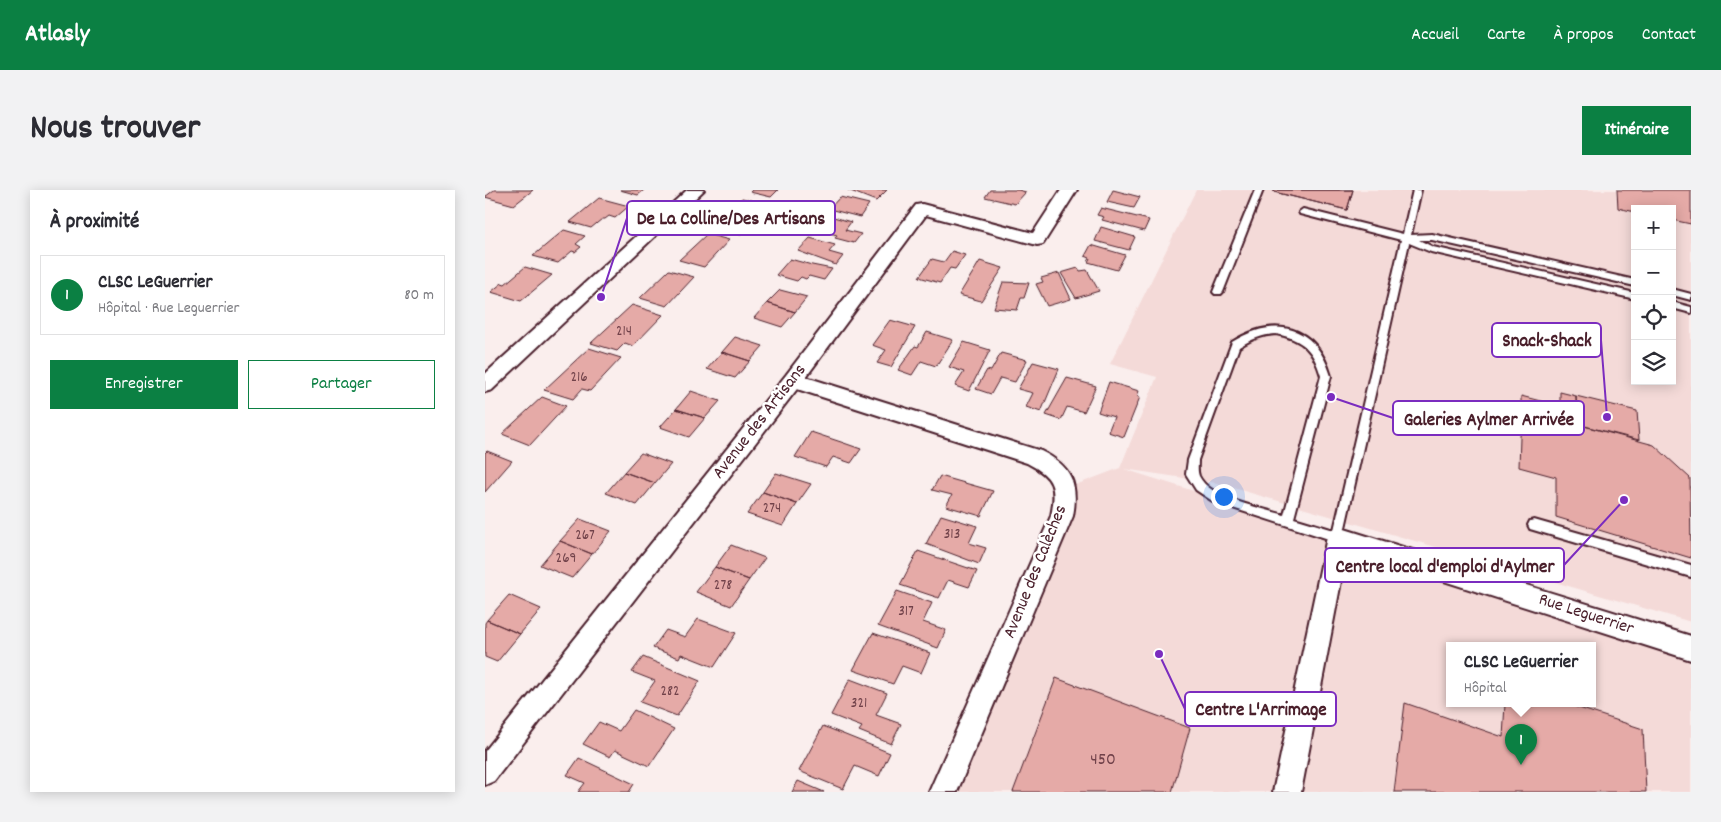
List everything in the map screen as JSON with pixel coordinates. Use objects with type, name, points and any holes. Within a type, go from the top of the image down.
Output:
[{"type":"street","points":[[485,385],[696,190]]},
{"type":"street","name":"Avenue des Artisans","points":[[485,772],[793,380],[922,209],[1037,240],[1069,190]]},
{"type":"street","name":"Avenue des Calèches","points":[[793,380],[1034,457],[1056,469],[1062,478],[1066,501],[1062,516],[943,792]]},
{"type":"street","points":[[1287,792],[1338,537]]},
{"type":"street","name":"Rue Leguerrier","points":[[1338,537],[1691,648]]},
{"type":"lane","points":[[1218,292],[1259,190]]},
{"type":"lane","points":[[1288,520],[1326,376],[1324,363],[1317,350],[1307,340],[1291,334],[1263,332],[1246,336],[1235,345],[1193,460],[1192,474],[1200,487],[1218,499],[1338,537],[1417,190]]},
{"type":"lane","points":[[1303,212],[1406,238],[1431,249],[1631,295]]},
{"type":"lane","points":[[1406,238],[1431,237],[1631,282]]},
{"type":"lane","points":[[1676,293],[1691,296]]},
{"type":"lane","points":[[1676,306],[1691,310]]},
{"type":"lane","points":[[1534,525],[1691,571]]},
{"type":"shaded area","points":[[1196,190],[1691,190],[1691,622],[1217,483],[1124,469],[1688,647],[1691,682],[1691,792],[943,792],[1065,489],[1120,468],[1157,377],[1110,364]]},
{"type":"building","points":[[494,190],[533,190],[514,205],[485,197]]},
{"type":"building","points":[[620,190],[644,190],[638,195]]},
{"type":"building","points":[[752,190],[778,190],[771,197],[750,192]]},
{"type":"building","points":[[848,190],[887,190],[876,201]]},
{"type":"building","points":[[990,190],[1018,190],[1026,192],[1015,204],[985,197]]},
{"type":"building","points":[[1113,190],[1140,197],[1134,208],[1107,202]]},
{"type":"building","points":[[1274,190],[1353,190],[1347,210],[1274,192]]},
{"type":"building","points":[[1274,190],[1353,190],[1347,210],[1274,192]]},
{"type":"building","points":[[1617,190],[1691,190],[1691,224],[1676,221],[1676,205],[1631,205],[1631,211],[1618,208]]},
{"type":"building","points":[[840,197],[869,204],[860,217],[829,209]]},
{"type":"building","points":[[599,198],[629,206],[615,218],[609,216],[591,228],[570,222]]},
{"type":"building","points":[[742,198],[771,205],[741,235],[710,227]]},
{"type":"building","points":[[1101,208],[1149,220],[1144,231],[1102,220],[1104,217],[1097,215]]},
{"type":"building","points":[[830,216],[851,222],[845,230],[861,234],[854,243],[835,238],[837,235],[818,230]]},
{"type":"building","points":[[1101,227],[1135,237],[1129,250],[1095,241]]},
{"type":"building","points":[[564,230],[585,236],[576,244],[581,247],[575,252],[572,251],[558,263],[533,256]]},
{"type":"building","points":[[707,234],[729,240],[704,267],[679,260]]},
{"type":"building","points":[[810,238],[835,245],[829,252],[843,256],[836,265],[798,251]]},
{"type":"building","points":[[1091,245],[1125,255],[1117,270],[1088,262],[1090,258],[1085,256]]},
{"type":"building","points":[[952,251],[965,255],[955,269],[950,268],[940,283],[919,277],[932,259],[944,262]]},
{"type":"building","points":[[790,259],[832,269],[824,280],[809,276],[806,279],[801,277],[797,281],[776,275]]},
{"type":"building","points":[[980,261],[1003,268],[981,301],[959,295]]},
{"type":"building","points":[[525,267],[552,275],[521,301],[491,292],[502,283],[505,284]]},
{"type":"building","points":[[1078,268],[1080,271],[1087,270],[1099,291],[1076,298],[1061,273]]},
{"type":"building","points":[[669,270],[694,277],[667,306],[640,298]]},
{"type":"building","points":[[1059,273],[1071,299],[1047,306],[1036,284],[1043,282],[1041,278]]},
{"type":"building","points":[[1003,282],[1029,283],[1024,298],[1021,298],[1017,310],[994,308]]},
{"type":"building","points":[[780,290],[807,297],[795,312],[767,303]]},
{"type":"building","points":[[767,303],[795,312],[782,327],[754,318]]},
{"type":"building","points":[[632,305],[663,315],[633,346],[625,343],[617,351],[591,343]]},
{"type":"building","points":[[890,320],[915,327],[891,367],[877,363],[886,350],[872,345]]},
{"type":"building","points":[[927,332],[953,340],[936,366],[921,361],[912,375],[898,370],[915,346],[918,347]]},
{"type":"building","points":[[735,337],[763,346],[750,361],[722,352]]},
{"type":"building","points":[[964,342],[990,350],[969,391],[955,386],[964,372],[949,367]]},
{"type":"building","points":[[589,348],[621,358],[590,391],[582,389],[573,399],[544,390]]},
{"type":"building","points":[[722,352],[750,361],[735,378],[707,369]]},
{"type":"building","points":[[1001,353],[1027,360],[1015,382],[1000,378],[991,394],[976,389],[987,370],[991,371]]},
{"type":"building","points":[[1033,362],[1059,369],[1041,412],[1026,407],[1033,393],[1018,389]]},
{"type":"building","points":[[1067,378],[1096,386],[1084,412],[1067,407],[1061,420],[1046,415]]},
{"type":"building","points":[[1109,382],[1139,391],[1137,396],[1140,397],[1124,437],[1108,432],[1114,417],[1098,412]]},
{"type":"building","points":[[691,391],[720,401],[705,418],[676,409]]},
{"type":"building","points":[[1560,392],[1576,396],[1577,424],[1521,409],[1521,396],[1560,406]]},
{"type":"building","points":[[1576,396],[1637,411],[1639,440],[1577,424]]},
{"type":"building","points":[[542,397],[566,406],[530,445],[502,434]]},
{"type":"building","points":[[676,409],[705,418],[689,437],[660,427]]},
{"type":"building","points":[[1521,409],[1654,445],[1690,478],[1691,558],[1556,517],[1556,477],[1519,467]]},
{"type":"building","points":[[811,432],[861,449],[851,463],[833,457],[826,467],[795,457]]},
{"type":"building","points":[[487,451],[512,461],[485,492],[485,453]]},
{"type":"building","points":[[641,453],[671,464],[655,483],[624,472]]},
{"type":"building","points":[[624,472],[655,483],[637,505],[606,493]]},
{"type":"building","points":[[776,473],[811,484],[797,504],[763,492]]},
{"type":"building","points":[[940,476],[993,491],[981,516],[946,506],[952,495],[932,490]]},
{"type":"building","points":[[763,492],[797,504],[783,526],[747,514]]},
{"type":"building","points":[[941,515],[977,526],[969,543],[986,548],[979,564],[926,544]]},
{"type":"building","points":[[580,519],[611,531],[592,554],[560,541]]},
{"type":"building","points":[[560,541],[592,554],[572,578],[540,565]]},
{"type":"building","points":[[731,545],[765,558],[749,580],[715,567]]},
{"type":"building","points":[[918,551],[977,571],[969,587],[948,580],[939,598],[900,585]]},
{"type":"building","points":[[715,567],[749,580],[731,606],[696,592]]},
{"type":"building","points":[[897,591],[932,603],[923,622],[946,630],[938,648],[878,626]]},
{"type":"building","points":[[509,595],[541,609],[520,634],[487,620]]},
{"type":"building","points":[[698,619],[736,633],[714,667],[681,654],[679,658],[653,648],[666,630],[685,637]]},
{"type":"building","points":[[487,620],[520,634],[497,662],[485,657],[485,623]]},
{"type":"building","points":[[873,633],[930,653],[921,673],[902,666],[893,684],[853,670]]},
{"type":"building","points":[[643,657],[700,681],[677,716],[640,702],[655,681],[632,672]]},
{"type":"building","points":[[1056,678],[1190,728],[1172,792],[1013,792]]},
{"type":"building","points":[[850,679],[887,693],[876,715],[901,724],[891,744],[859,731],[862,727],[831,715]]},
{"type":"building","points":[[1405,703],[1503,737],[1505,707],[1576,707],[1643,729],[1646,792],[1394,792]]},
{"type":"building","points":[[634,710],[674,729],[649,766],[615,750],[610,757],[583,744],[599,722],[619,731]]},
{"type":"building","points":[[823,726],[890,753],[879,776],[855,766],[843,789],[799,771]]},
{"type":"building","points":[[579,758],[634,784],[629,792],[578,792],[585,783],[567,775]]},
{"type":"building","points":[[798,781],[824,792],[792,792]]},
{"type":"place","name":"De La Colline/Des Artisans","points":[[601,297]]},
{"type":"place","name":"Galeries Aylmer Arrivée","points":[[1331,397]]},
{"type":"place","name":"Snack-Shack","points":[[1607,417]]},
{"type":"place","name":"Centre local d'emploi d'Aylmer","points":[[1624,500]]},
{"type":"place","name":"Centre L'Arrimage","points":[[1159,654]]},
{"type":"place","name":"CLSC LeGuerrier","points":[[1521,765]]}]
